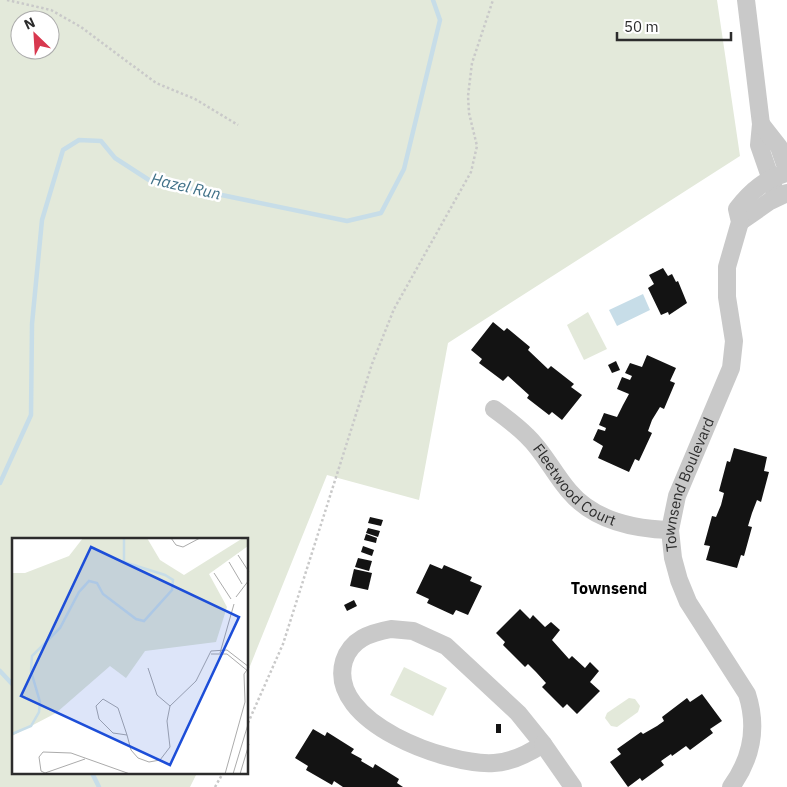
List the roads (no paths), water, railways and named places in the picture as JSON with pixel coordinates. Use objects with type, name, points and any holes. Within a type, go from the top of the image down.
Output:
[{"type":"street","points":[[740,222],[782,195],[769,178],[759,145],[761,124],[746,0]]},
{"type":"street","points":[[761,124],[778,147],[787,171]]},
{"type":"street","name":"Townsend Boulevard","points":[[731,787],[748,757],[753,740],[754,724],[752,709],[747,694],[688,602],[678,580],[670,530],[677,496],[731,368],[734,340],[727,297],[728,267],[740,222],[737,208],[748,195],[769,178],[787,171]]},
{"type":"street","name":"Fleetwood Court","points":[[494,409],[528,436],[569,491],[588,508],[628,526],[670,530]]},
{"type":"street","points":[[543,744],[512,760],[494,763],[448,757],[405,742],[384,730],[353,702],[344,680],[343,666],[346,654],[363,637],[391,629],[413,631],[446,646],[518,713],[543,744],[573,787]]},
{"type":"water","points":[[643,294],[650,310],[617,326],[609,310]]},
{"type":"waterway","name":"Hazel Run","points":[[0,483],[31,415],[32,324],[42,220],[63,150],[79,140],[101,141],[115,158],[149,180],[347,221],[381,213],[404,169],[440,20],[433,0]]},
{"type":"waterway","name":"Hazel Run","points":[[0,671],[12,684]]},
{"type":"waterway","name":"Hazel Run","points":[[92,774],[99,787]]},
{"type":"district","name":"Townsend","points":[[609,588]]}]
